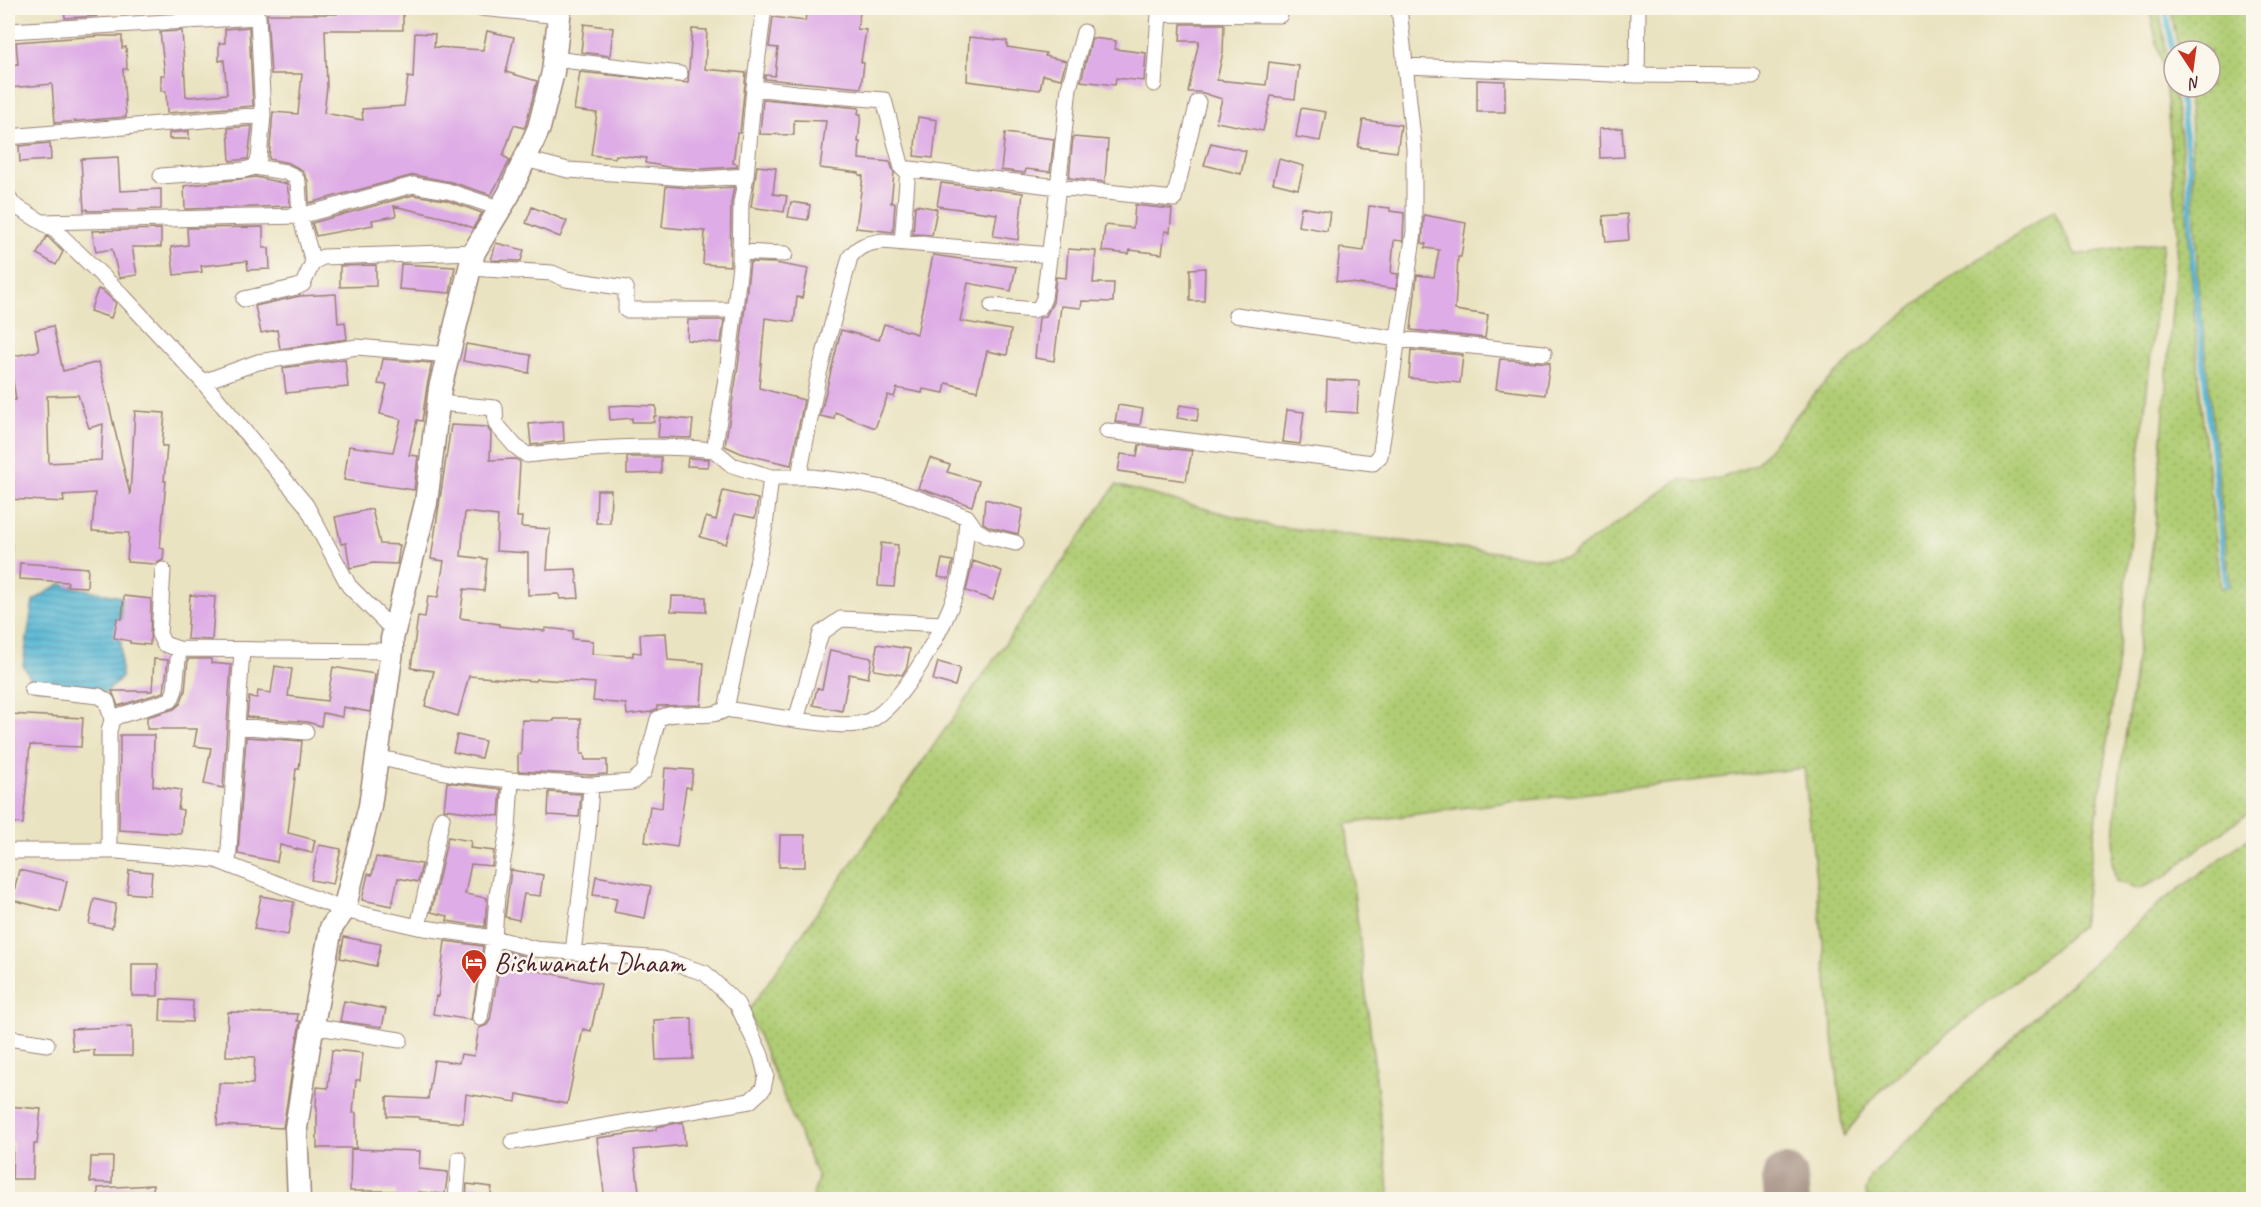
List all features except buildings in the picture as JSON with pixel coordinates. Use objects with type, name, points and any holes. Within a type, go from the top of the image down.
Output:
[{"type":"street","points":[[299,1200],[296,1128],[312,1026],[331,928],[344,910],[370,806],[393,641],[426,503],[438,403],[472,260],[499,208],[509,194],[539,128],[554,59],[560,12],[481,8]]},
{"type":"street","points":[[714,450],[735,310],[741,203],[746,176],[764,8]]},
{"type":"street","points":[[1154,84],[1159,14],[1280,15],[1281,8]]},
{"type":"street","points":[[1107,431],[1373,463],[1380,456],[1414,232],[1414,147],[1399,8]]},
{"type":"street","points":[[1637,75],[1638,8]]},
{"type":"street","points":[[8,22],[8,33],[258,17],[263,115],[259,158],[255,167]]},
{"type":"street","points":[[992,306],[1033,310],[1040,307],[1044,298],[1069,88],[1084,32]]},
{"type":"street","points":[[554,59],[680,74]]},
{"type":"street","points":[[1406,66],[1637,75],[1753,76]]},
{"type":"street","points":[[754,87],[884,100],[902,168],[1174,199],[1198,102]]},
{"type":"street","points":[[8,137],[263,115]]},
{"type":"street","points":[[525,159],[568,170],[702,179],[746,176]]},
{"type":"street","points":[[161,176],[244,170],[255,167],[285,172],[294,176],[298,182],[300,216],[312,262],[303,284],[244,299]]},
{"type":"street","points":[[902,243],[908,169]]},
{"type":"street","points":[[41,222],[300,216],[413,185],[448,191],[499,208]]},
{"type":"street","points":[[8,196],[12,204],[55,230],[123,296],[203,382],[306,505],[349,586],[393,641]]},
{"type":"street","points":[[799,476],[818,377],[850,258],[862,245],[882,241],[1050,255]]},
{"type":"street","points":[[740,252],[785,254]]},
{"type":"street","points":[[312,262],[323,257],[472,260],[552,273],[566,279],[626,288],[626,310],[735,310]]},
{"type":"street","points":[[1236,315],[1398,339],[1544,353]]},
{"type":"street","points":[[203,382],[258,362],[357,347],[449,355]]},
{"type":"street","points":[[438,403],[495,408],[496,424],[515,446],[527,455],[628,446],[668,446],[714,450],[732,465],[771,477],[799,476],[853,482],[898,491],[967,517],[975,530],[986,536],[1016,543]]},
{"type":"street","points":[[726,709],[765,526],[771,477]]},
{"type":"street","points":[[376,757],[454,774],[591,785],[632,782],[644,772],[658,719],[665,714],[718,714],[726,709],[796,720],[849,724],[869,721],[908,685],[944,624],[957,588],[966,548],[967,517]]},
{"type":"street","points":[[163,570],[159,634],[164,644],[179,649],[242,650],[393,641]]},
{"type":"street","points":[[796,720],[821,633],[829,626],[841,619],[944,624]]},
{"type":"street","points":[[112,720],[118,716],[164,704],[171,700],[175,690],[179,649]]},
{"type":"street","points":[[228,864],[242,650]]},
{"type":"street","points":[[32,689],[99,696],[107,701],[112,720],[109,731],[109,851]]},
{"type":"street","points":[[237,726],[306,732]]},
{"type":"street","points":[[480,1018],[494,938],[497,896],[508,829],[511,780]]},
{"type":"street","points":[[573,952],[588,831],[591,785]]},
{"type":"street","points":[[418,927],[442,818]]},
{"type":"street","points":[[8,851],[109,851],[216,860],[344,910],[418,927],[494,938],[535,949],[661,959],[705,973],[737,1004],[761,1055],[766,1075],[763,1089],[750,1101],[512,1142]]},
{"type":"street","points":[[312,1026],[400,1040]]},
{"type":"street","points":[[8,1038],[47,1044]]},
{"type":"street","points":[[456,1200],[459,1159]]},
{"type":"green space","points":[[2149,8],[2159,8],[2164,39],[2162,39],[2162,66]]},
{"type":"green space","points":[[2170,8],[2253,8],[2254,809],[2198,849],[2167,876],[2139,889],[2116,881],[2112,861],[2119,781],[2155,528],[2178,233],[2167,99],[2175,99],[2181,136],[2201,404],[2221,588],[2230,586],[2198,284],[2188,99],[2222,99],[2222,39],[2176,39]]},
{"type":"green space","points":[[2054,210],[2075,255],[2163,242],[2115,685],[2082,925],[2019,978],[1942,1037],[1875,1096],[1844,1136],[1804,768],[1468,807],[1346,824],[1390,1199],[812,1199],[818,1178],[748,1011],[1116,485],[1271,526],[1547,559],[1569,556],[1680,479],[1700,482],[1724,477],[1756,464],[1816,392],[1856,355],[1936,287]]},
{"type":"green space","points":[[2253,835],[2253,1199],[1867,1199],[1866,1191],[1872,1175],[2044,1008],[2157,905]]},
{"type":"water","points":[[8,548],[15,548],[8,622]]},
{"type":"water","points":[[60,584],[121,597],[121,678],[107,692],[36,688],[23,665],[33,601]]},
{"type":"waterway","points":[[2165,8],[2171,39]]},
{"type":"waterway","points":[[2181,99],[2189,165],[2192,255],[2226,585]]},
{"type":"taxiway","points":[[1785,1178],[1787,1200]]},
{"type":"place","name":"Bishwanath Dhaam","points":[[474,985]]}]
